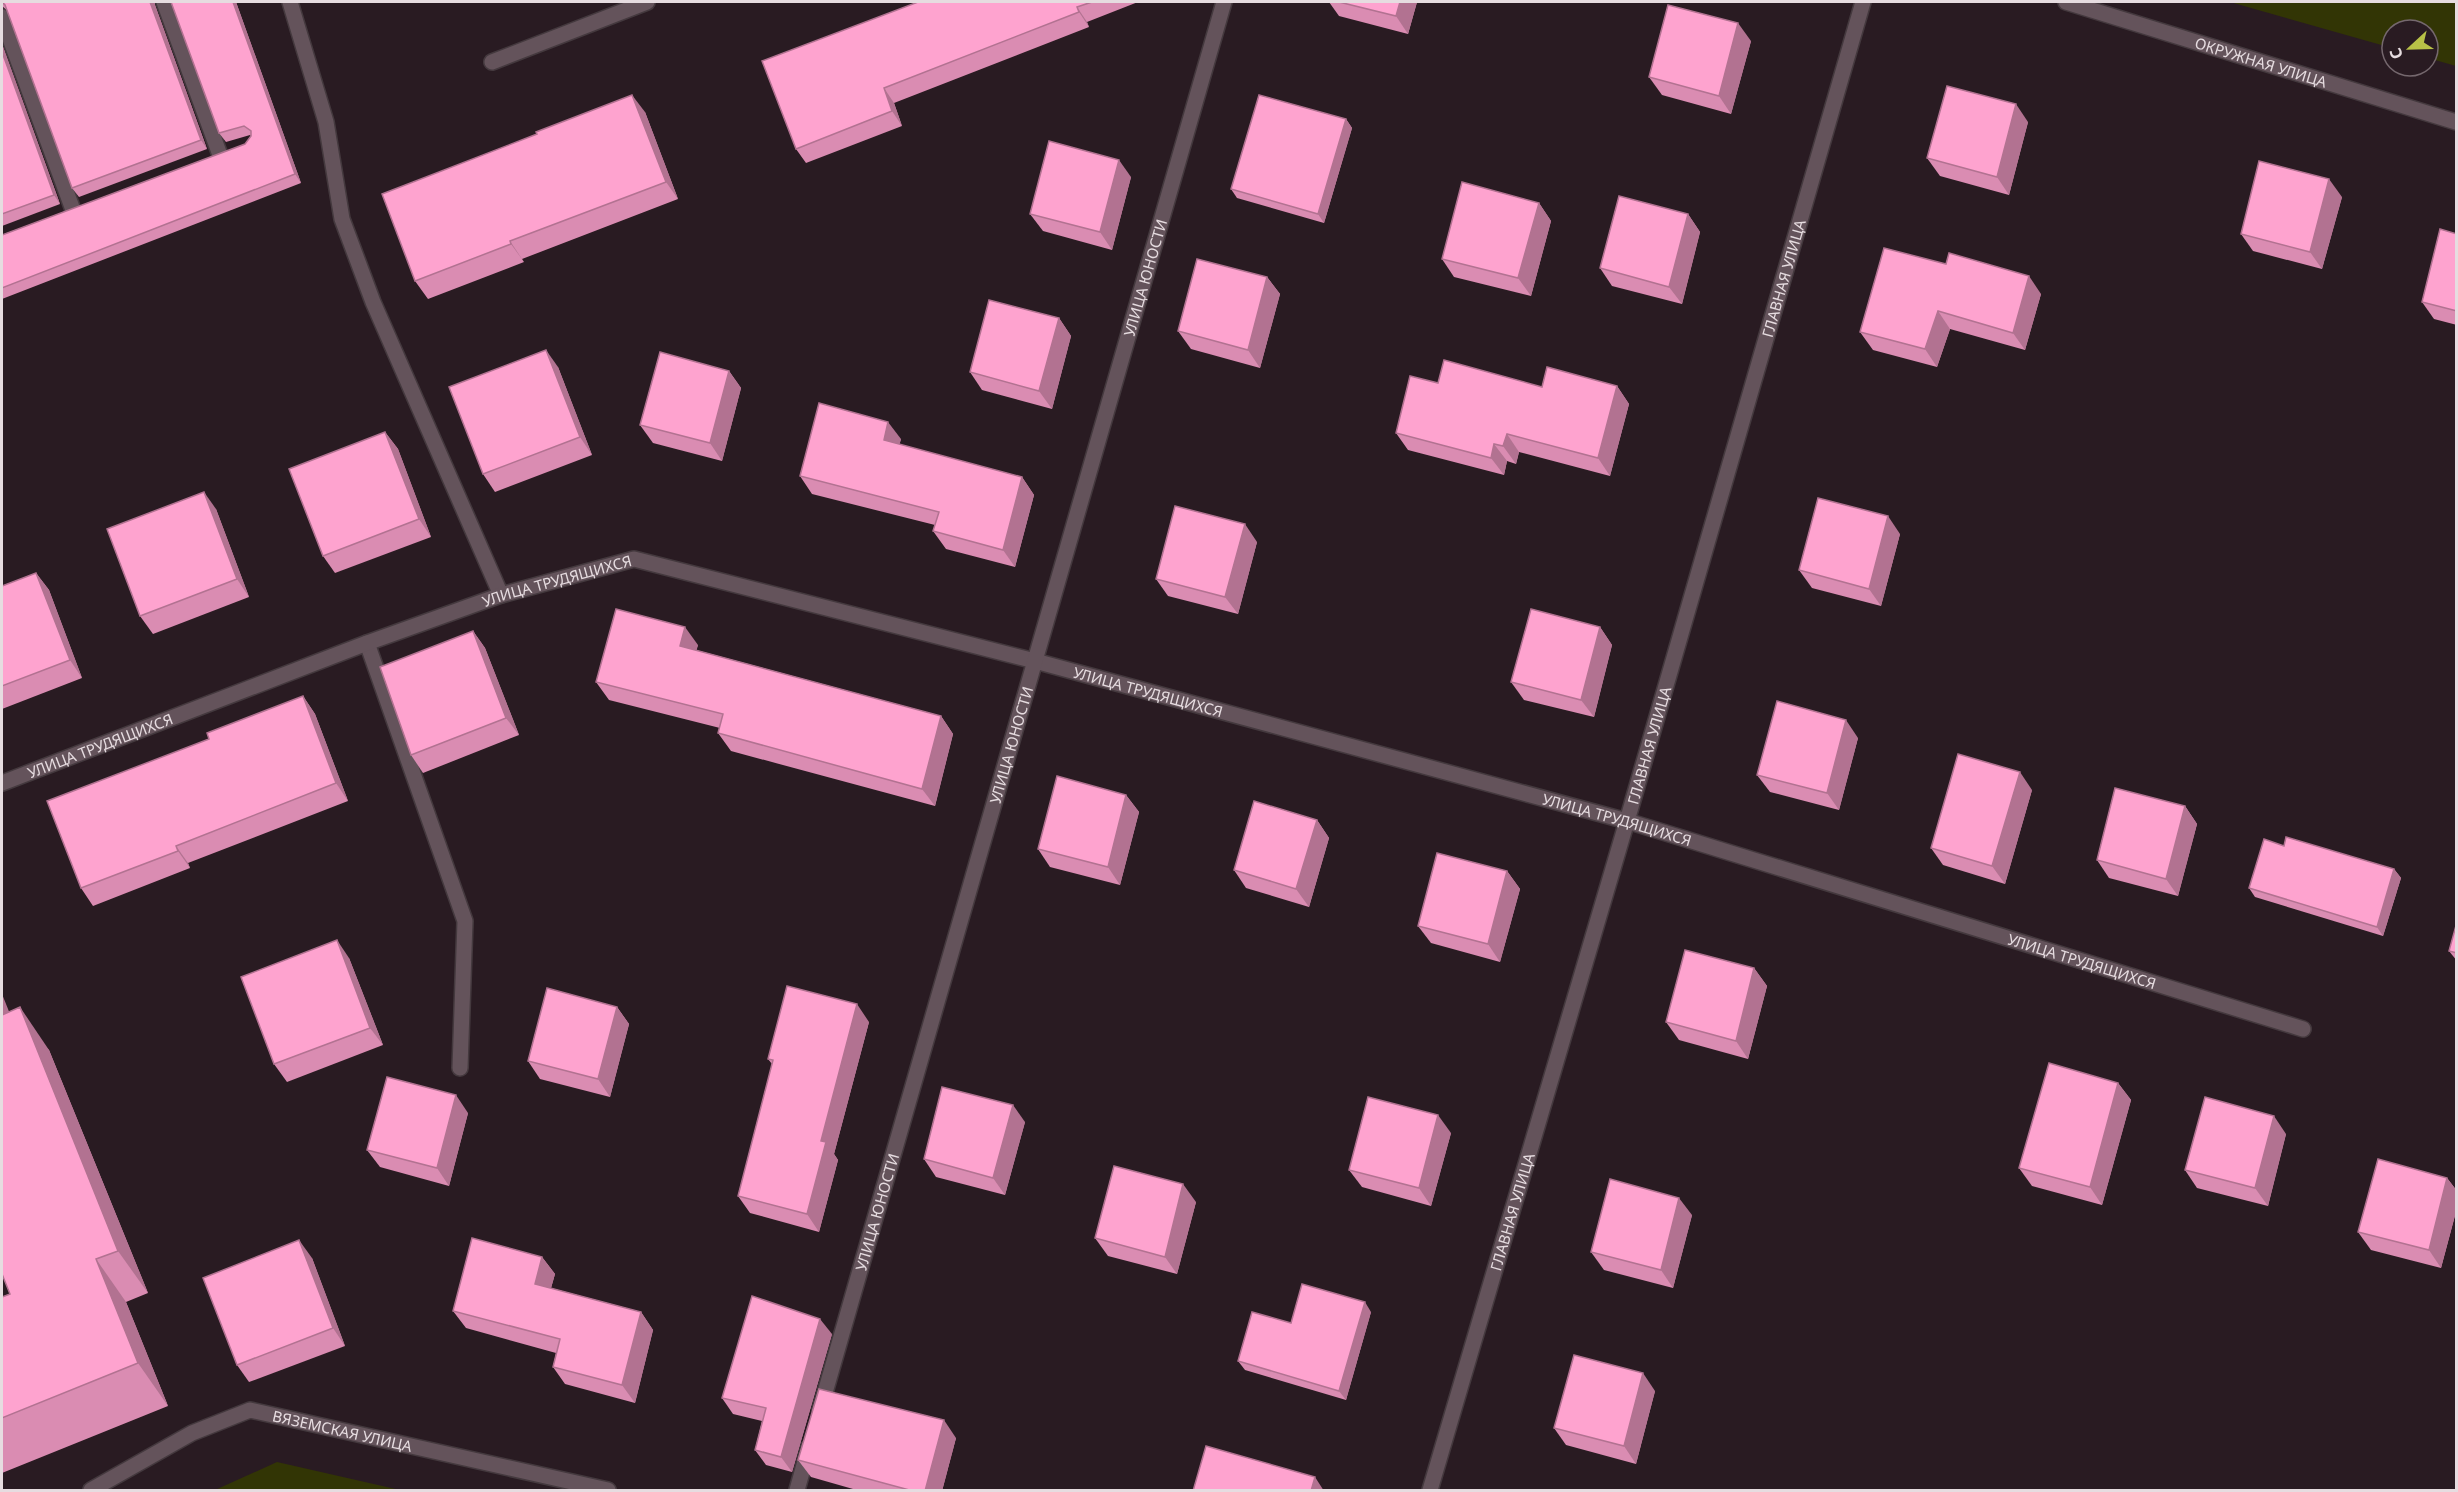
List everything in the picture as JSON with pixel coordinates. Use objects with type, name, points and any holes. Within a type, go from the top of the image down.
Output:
[{"type":"street","points":[[164,2],[220,155]]},
{"type":"street","points":[[290,2],[326,122],[342,219],[373,302],[501,595]]},
{"type":"street","points":[[492,62],[647,2]]},
{"type":"street","name":"УЛИЦА ЮНОСТИ","points":[[797,1491],[1224,2]]},
{"type":"street","name":"ГЛАВНАЯ УЛИЦА","points":[[1430,1491],[1627,821],[1863,2]]},
{"type":"street","name":"ОКРУЖНАЯ УЛИЦА","points":[[2066,2],[2457,122]]},
{"type":"street","points":[[2,17],[73,210]]},
{"type":"street","name":"УЛИЦА ТРУДЯЩИХСЯ","points":[[2,783],[367,643],[501,595],[634,559],[1035,661],[1627,821],[2302,1029]]},
{"type":"street","points":[[367,643],[465,921],[460,1068]]},
{"type":"street","name":"ВЯЗЕМСКАЯ УЛИЦА","points":[[91,1491],[192,1433],[250,1410],[608,1491]]},
{"type":"green space","points":[[2230,2],[2456,2],[2456,66],[2440,61],[2440,18],[2380,18],[2380,45]]},
{"type":"green space","points":[[277,1462],[400,1490],[215,1490]]},
{"type":"building","points":[[2,2],[150,2],[201,140],[72,188]]},
{"type":"building","points":[[171,2],[233,2],[295,174],[2,288],[2,235],[245,144],[251,136],[251,131],[244,126],[219,133]]},
{"type":"building","points":[[918,2],[1092,2],[1077,7],[1079,12],[884,88],[892,111],[796,149],[762,61]]},
{"type":"building","points":[[1339,2],[1400,2],[1396,16]]},
{"type":"building","points":[[1668,5],[1738,23],[1719,96],[1649,77]]},
{"type":"building","points":[[2,52],[54,195],[2,214]]},
{"type":"building","points":[[1947,86],[2016,104],[1997,177],[1927,158]]},
{"type":"building","points":[[632,95],[666,182],[510,241],[511,244],[415,281],[382,194]]},
{"type":"building","points":[[1259,95],[1346,119],[1318,214],[1231,189]]},
{"type":"building","points":[[1049,141],[1119,160],[1100,232],[1030,214]]},
{"type":"building","points":[[2259,161],[2329,179],[2310,252],[2241,234]]},
{"type":"building","points":[[1462,182],[1539,203],[1518,278],[1442,259]]},
{"type":"building","points":[[1619,196],[1688,214],[1669,287],[1600,268]]},
{"type":"building","points":[[2440,229],[2457,234],[2457,311],[2422,302]]},
{"type":"building","points":[[1884,248],[1946,264],[1949,253],[2029,276],[2013,333],[1938,311],[1925,349],[1860,332]]},
{"type":"building","points":[[1197,259],[1267,277],[1248,350],[1178,331]]},
{"type":"building","points":[[989,300],[1059,318],[1039,391],[970,372]]},
{"type":"building","points":[[546,350],[580,437],[483,474],[449,387]]},
{"type":"building","points":[[660,352],[729,371],[710,443],[640,425]]},
{"type":"building","points":[[1444,360],[1542,387],[1547,367],[1617,386],[1598,458],[1507,434],[1503,446],[1494,444],[1491,458],[1396,433],[1410,376],[1438,383]]},
{"type":"building","points":[[819,403],[888,422],[884,440],[1022,477],[1003,550],[933,531],[939,512],[800,476]]},
{"type":"building","points":[[385,432],[419,519],[323,556],[289,469]]},
{"type":"building","points":[[204,492],[237,579],[140,616],[107,529]]},
{"type":"building","points":[[1818,498],[1888,516],[1869,589],[1799,570]]},
{"type":"building","points":[[1175,506],[1245,524],[1225,597],[1156,579]]},
{"type":"building","points":[[36,573],[70,660],[2,686],[2,586]]},
{"type":"building","points":[[616,609],[685,627],[680,646],[941,716],[922,789],[718,733],[723,714],[596,682]]},
{"type":"building","points":[[1531,609],[1600,627],[1581,700],[1511,682]]},
{"type":"building","points":[[473,631],[506,718],[411,755],[380,667]]},
{"type":"building","points":[[303,696],[336,783],[176,846],[178,851],[81,888],[47,801],[209,739],[207,733]]},
{"type":"building","points":[[1777,701],[1846,720],[1827,793],[1757,775]]},
{"type":"building","points":[[1958,754],[2020,772],[1992,866],[1931,848]]},
{"type":"building","points":[[1057,776],[1126,795],[1108,867],[1038,849]]},
{"type":"building","points":[[2115,788],[2185,806],[2166,879],[2097,860]]},
{"type":"building","points":[[1254,801],[1317,820],[1296,889],[1234,870]]},
{"type":"building","points":[[2286,837],[2394,869],[2377,927],[2249,888],[2264,839],[2284,846]]},
{"type":"building","points":[[1437,853],[1507,871],[1488,944],[1418,926]]},
{"type":"building","points":[[2457,922],[2457,953],[2449,951]]},
{"type":"building","points":[[337,940],[370,1028],[274,1064],[241,977]]},
{"type":"building","points":[[1685,950],[1754,968],[1736,1041],[1666,1022]]},
{"type":"building","points":[[787,986],[857,1004],[821,1141],[826,1142],[807,1214],[738,1196],[773,1060],[768,1059]]},
{"type":"building","points":[[547,988],[617,1007],[598,1079],[528,1061]]},
{"type":"building","points":[[20,1007],[118,1251],[96,1259],[138,1363],[2,1418],[2,1297],[10,1294],[2,1274],[2,1015]]},
{"type":"building","points":[[2049,1063],[2118,1083],[2090,1187],[2019,1168]]},
{"type":"building","points":[[387,1077],[456,1095],[437,1168],[367,1150]]},
{"type":"building","points":[[942,1087],[1013,1105],[993,1178],[924,1159]]},
{"type":"building","points":[[1368,1097],[1438,1115],[1419,1188],[1349,1170]]},
{"type":"building","points":[[2205,1097],[2274,1116],[2255,1188],[2185,1170]]},
{"type":"building","points":[[2378,1159],[2447,1178],[2429,1250],[2358,1232]]},
{"type":"building","points":[[1114,1166],[1183,1184],[1165,1257],[1095,1238]]},
{"type":"building","points":[[1610,1179],[1679,1198],[1661,1270],[1591,1252]]},
{"type":"building","points":[[472,1238],[542,1257],[535,1284],[641,1312],[622,1385],[553,1367],[560,1339],[453,1311]]},
{"type":"building","points":[[299,1240],[333,1328],[237,1365],[203,1278]]},
{"type":"building","points":[[1302,1284],[1365,1302],[1339,1391],[1238,1361],[1252,1312],[1291,1323]]},
{"type":"building","points":[[752,1296],[820,1319],[781,1457],[755,1450],[766,1408],[722,1398]]},
{"type":"building","points":[[1574,1355],[1643,1373],[1624,1446],[1554,1428]]},
{"type":"building","points":[[819,1389],[944,1420],[925,1491],[913,1491],[798,1460]]},
{"type":"building","points":[[1206,1446],[1315,1477],[1311,1491],[1193,1491]]}]
